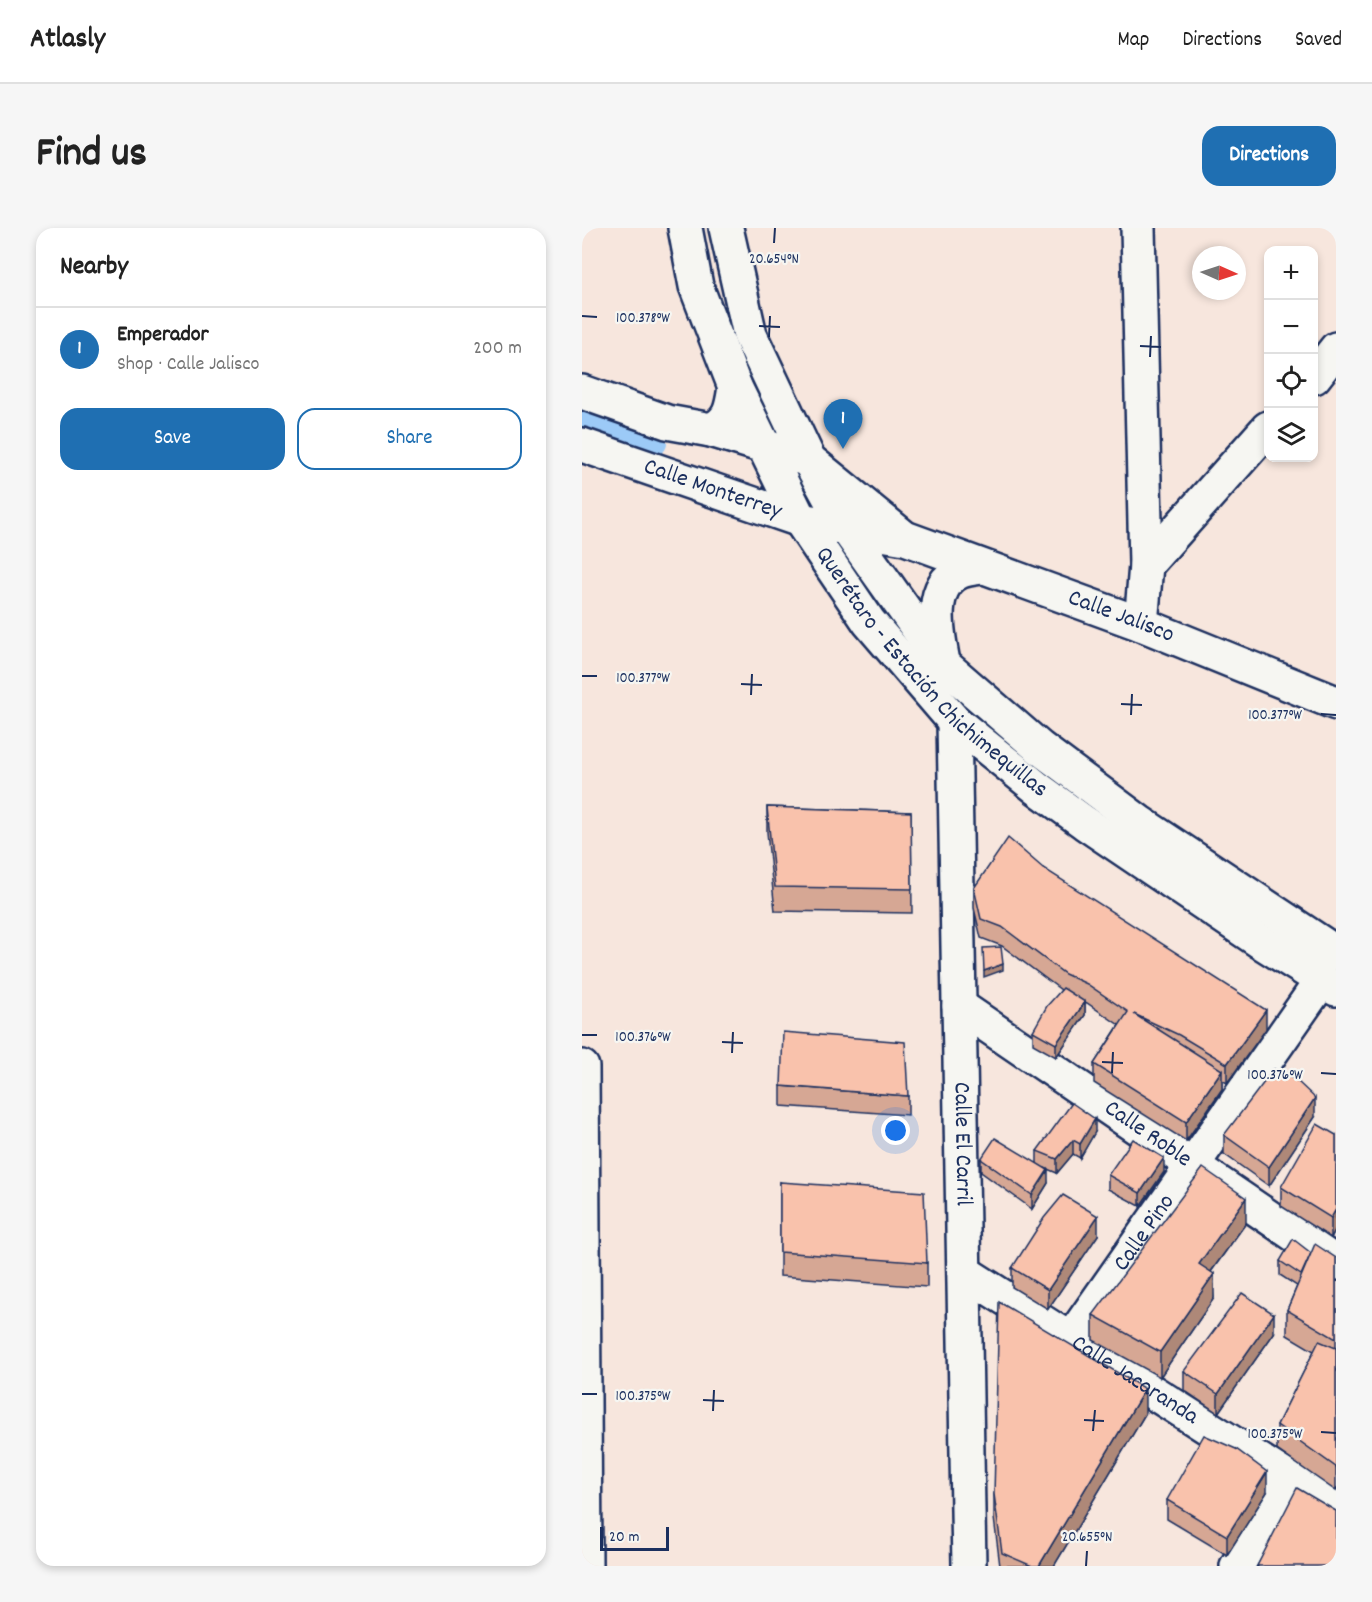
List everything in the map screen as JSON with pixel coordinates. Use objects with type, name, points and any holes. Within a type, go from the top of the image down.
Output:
[{"type":"street","name":"Querétaro - Estación Chichimequillas","points":[[685,228],[696,286],[735,387],[800,520],[869,622],[954,721],[1085,823],[1261,942],[1331,974]]},
{"type":"street","name":"Querétaro - Estación Chichimequillas","points":[[726,228],[750,335],[809,460],[845,526],[943,664],[1040,748],[1139,822],[1331,974]]},
{"type":"street","points":[[1138,228],[1146,565],[1141,624]]},
{"type":"street","points":[[1318,372],[1336,349]]},
{"type":"street","points":[[711,429],[722,425],[726,419],[735,387]]},
{"type":"street","name":"Calle Monterrey","points":[[582,392],[667,422],[711,429],[809,460]]},
{"type":"street","points":[[642,464],[655,465],[668,459],[675,447],[674,434],[667,422]]},
{"type":"street","points":[[1146,565],[1264,434]]},
{"type":"street","name":"Calle Monterrey","points":[[582,445],[800,520],[845,526]]},
{"type":"street","name":"Calle Jalisco","points":[[809,460],[905,538]]},
{"type":"street","name":"Calle Jalisco","points":[[845,526],[905,538],[1141,624],[1336,703]]},
{"type":"street","points":[[943,664],[937,625],[938,602],[942,591],[947,580],[960,571],[982,567]]},
{"type":"street","name":"Calle El Carril","points":[[954,721],[969,1566]]},
{"type":"street","name":"Calle Pino","points":[[1071,1339],[1191,1164],[1331,974]]},
{"type":"street","name":"Calle Roble","points":[[959,1006],[1336,1263]]},
{"type":"street","points":[[582,1066],[585,1566]]},
{"type":"street","name":"Calle Jacaranda","points":[[964,1272],[1336,1509]]},
{"type":"street","points":[[1237,1566],[1288,1478]]},
{"type":"building","points":[[767,807],[911,812],[912,889],[775,887]]},
{"type":"building","points":[[1008,838],[1043,868],[1266,1010],[1227,1064],[1179,1035],[1134,1014],[1222,1070],[1186,1122],[1094,1064],[1128,1012],[1087,984],[1065,974],[1002,927],[981,919],[974,888]]},
{"type":"building","points":[[1001,947],[1003,964],[984,971],[983,948]]},
{"type":"building","points":[[1063,988],[1085,1002],[1056,1044],[1033,1031],[1047,1006]]},
{"type":"building","points":[[783,1032],[905,1042],[908,1096],[781,1086]]},
{"type":"building","points":[[1274,1069],[1296,1080],[1315,1098],[1269,1167],[1224,1135]]},
{"type":"building","points":[[1072,1103],[1095,1119],[1080,1144],[1073,1140],[1057,1159],[1037,1151]]},
{"type":"building","points":[[1317,1124],[1336,1135],[1336,1209],[1331,1218],[1281,1187]]},
{"type":"building","points":[[995,1138],[1048,1170],[1032,1195],[981,1159]]},
{"type":"building","points":[[1133,1139],[1164,1158],[1140,1193],[1108,1175]]},
{"type":"building","points":[[1203,1168],[1246,1198],[1199,1264],[1214,1274],[1160,1352],[1093,1315]]},
{"type":"building","points":[[780,1182],[924,1192],[927,1263],[780,1252]]},
{"type":"building","points":[[1063,1195],[1098,1216],[1048,1290],[1012,1268],[1044,1218]]},
{"type":"building","points":[[1293,1239],[1311,1253],[1301,1275],[1280,1261]]},
{"type":"building","points":[[1315,1244],[1336,1258],[1336,1339],[1287,1310]]},
{"type":"building","points":[[1242,1293],[1274,1314],[1218,1394],[1184,1371]]},
{"type":"building","points":[[999,1302],[1145,1389],[1039,1566],[1032,1566],[1002,1553],[994,1494]]},
{"type":"building","points":[[1319,1341],[1336,1348],[1336,1467],[1277,1425]]},
{"type":"building","points":[[1204,1435],[1236,1449],[1267,1472],[1227,1536],[1167,1500]]},
{"type":"building","points":[[1297,1488],[1336,1511],[1336,1566],[1257,1566]]},
{"type":"waterway","points":[[582,418],[655,443]]},
{"type":"place","name":"Emperador","points":[[843,449]]}]
